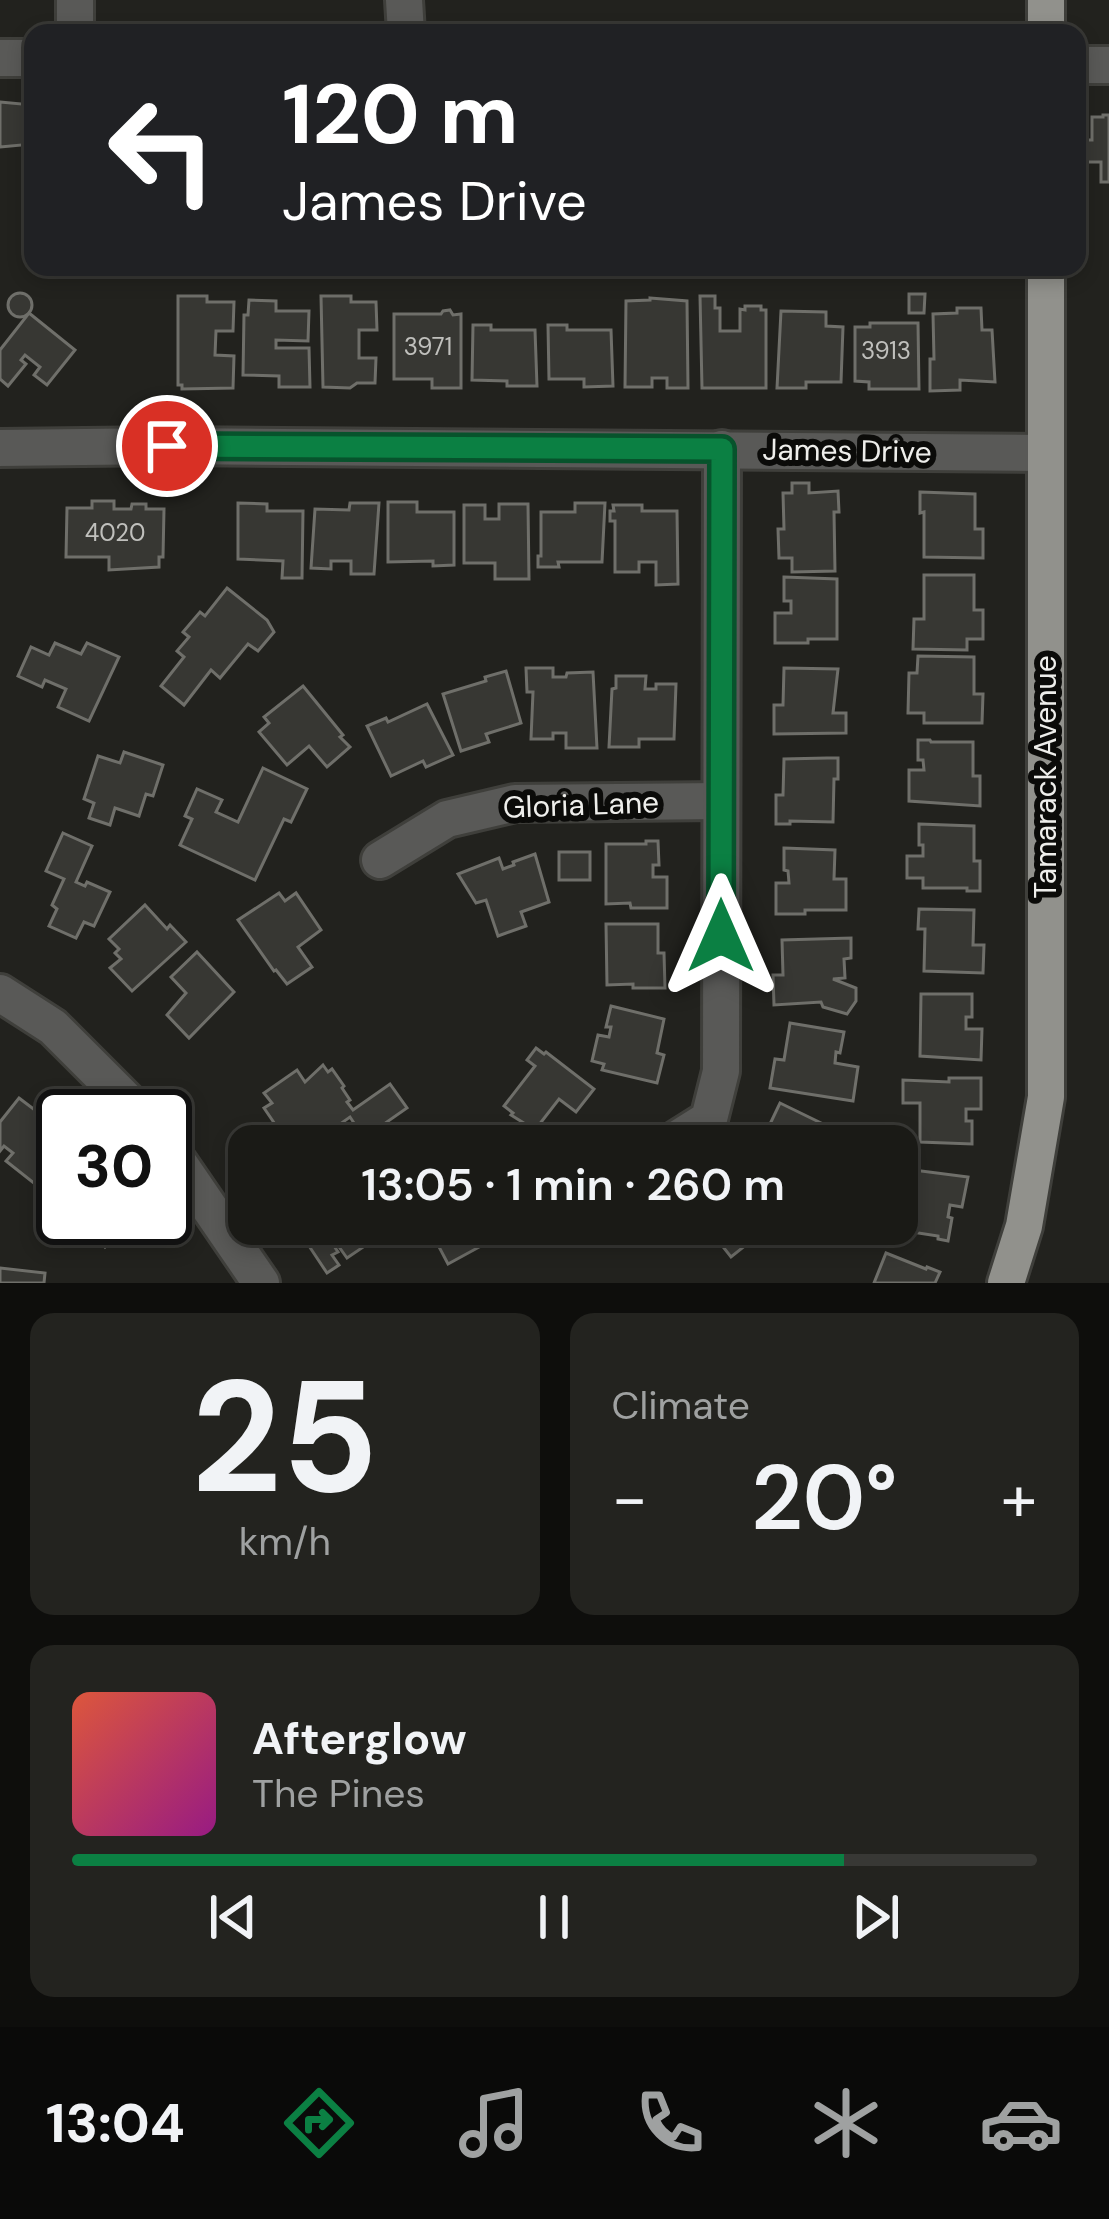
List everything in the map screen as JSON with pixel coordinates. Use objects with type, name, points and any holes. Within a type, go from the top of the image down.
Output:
[{"type":"main road","name":"Tamarack Avenue","points":[[1006,1283],[1024,1226],[1046,1097],[1046,276]]},
{"type":"street","name":"James Drive","points":[[0,448],[1046,453]]},
{"type":"street","points":[[699,1125],[709,1119],[721,1071],[722,449]]},
{"type":"street","name":"Gloria Lane","points":[[380,860],[446,819],[515,802],[721,802]]},
{"type":"street","points":[[0,993],[53,1027],[115,1089]]},
{"type":"street","points":[[192,1182],[261,1283]]},
{"type":"building","points":[[0,102],[24,104],[24,145],[0,147]]},
{"type":"building","points":[[1109,115],[1109,182],[1101,182],[1101,162],[1086,162],[1092,117]]},
{"type":"building","points":[[20,293],[32,305],[20,317],[8,305]]},
{"type":"building","points":[[909,294],[925,294],[924,313],[909,313]]},
{"type":"building","points":[[178,296],[234,302],[233,331],[216,331],[215,355],[234,356],[233,388],[182,389],[178,385]]},
{"type":"building","points":[[321,296],[376,302],[377,330],[359,330],[359,358],[376,358],[375,383],[323,387]]},
{"type":"building","points":[[700,296],[715,296],[720,331],[740,331],[740,309],[745,306],[766,310],[766,388],[702,388]]},
{"type":"building","points":[[249,300],[276,301],[276,311],[309,311],[308,341],[276,340],[276,348],[309,348],[310,387],[279,387],[279,376],[243,375],[244,315],[248,315]]},
{"type":"building","points":[[626,301],[687,301],[688,388],[667,388],[667,378],[652,378],[652,387],[625,387]]},
{"type":"building","points":[[957,308],[981,308],[982,330],[992,330],[995,382],[960,380],[960,390],[930,391],[933,314],[957,313]]},
{"type":"building","points":[[450,310],[453,315],[461,314],[461,388],[432,388],[432,379],[394,379],[394,314]]},
{"type":"building","points":[[781,311],[826,312],[826,326],[843,327],[841,382],[777,388]]},
{"type":"building","points":[[29,313],[75,350],[47,385],[34,375],[40,367],[25,355],[21,360],[26,364],[8,386],[0,379],[0,350]]},
{"type":"building","points":[[870,323],[918,323],[919,389],[869,389],[869,382],[855,381],[855,327],[870,327]]},
{"type":"building","points":[[473,325],[535,330],[537,386],[472,380]]},
{"type":"building","points":[[548,325],[611,330],[613,386],[584,387],[584,379],[549,379]]},
{"type":"building","points":[[792,483],[809,483],[809,493],[838,491],[835,571],[792,572],[792,558],[779,558],[783,493],[792,493]]},
{"type":"building","points":[[920,492],[975,494],[975,529],[983,529],[983,558],[924,557]]},
{"type":"building","points":[[92,501],[114,501],[114,509],[146,504],[146,509],[164,509],[159,567],[109,570],[109,557],[66,557],[67,508],[92,508]]},
{"type":"building","points":[[388,502],[417,502],[417,512],[454,512],[454,565],[388,562]]},
{"type":"building","points":[[238,503],[267,504],[267,511],[303,511],[302,578],[282,578],[283,561],[238,559]]},
{"type":"building","points":[[350,503],[379,503],[374,574],[351,574],[351,561],[331,561],[331,569],[311,568],[315,509],[349,510]]},
{"type":"building","points":[[575,503],[605,503],[602,562],[538,567],[541,512],[575,512]]},
{"type":"building","points":[[499,504],[528,504],[529,579],[495,579],[495,563],[464,563],[464,505],[485,505],[485,519],[499,519]]},
{"type":"building","points":[[613,505],[677,511],[678,584],[656,585],[656,562],[639,562],[639,572],[615,572]]},
{"type":"building","points":[[924,575],[974,575],[974,610],[983,610],[983,639],[967,639],[967,650],[913,649],[914,619],[924,619]]},
{"type":"building","points":[[784,577],[837,579],[837,639],[775,643],[775,613],[791,613],[791,601],[784,601]]},
{"type":"building","points":[[227,588],[267,620],[274,632],[258,651],[248,644],[220,678],[211,670],[184,705],[161,686],[184,657],[177,651],[189,637],[183,632],[200,612],[205,616]]},
{"type":"building","points":[[55,643],[81,654],[87,643],[119,657],[89,721],[58,707],[66,689],[45,680],[42,687],[18,676],[31,647],[49,655]]},
{"type":"building","points":[[918,656],[974,657],[974,694],[983,694],[982,723],[924,723],[924,713],[908,713],[909,673],[917,673]]},
{"type":"building","points":[[526,668],[553,668],[553,677],[593,672],[597,748],[566,748],[566,733],[553,733],[553,739],[531,739],[533,692],[527,692]]},
{"type":"building","points":[[784,668],[838,669],[833,713],[846,713],[846,733],[774,734],[774,705],[783,705]]},
{"type":"building","points":[[506,671],[521,723],[486,734],[489,742],[461,751],[443,694]]},
{"type":"building","points":[[616,676],[646,676],[645,689],[676,684],[674,739],[639,739],[639,747],[609,747]]},
{"type":"building","points":[[303,686],[350,747],[327,767],[309,746],[287,765],[259,732],[269,723],[264,717]]},
{"type":"building","points":[[427,704],[453,755],[426,767],[423,761],[391,776],[367,726]]},
{"type":"building","points":[[918,740],[973,742],[973,776],[980,776],[980,806],[909,801],[909,770],[924,770],[923,760],[918,760]]},
{"type":"building","points":[[124,752],[163,765],[153,796],[146,794],[139,816],[115,808],[110,825],[89,818],[94,803],[84,799],[98,756],[120,763]]},
{"type":"building","points":[[838,758],[833,822],[776,824],[784,759]]},
{"type":"building","points":[[263,768],[307,789],[291,822],[284,819],[255,880],[180,845],[192,819],[185,816],[197,789],[222,800],[216,812],[238,822]]},
{"type":"building","points":[[919,824],[974,826],[980,891],[923,888],[923,878],[907,878],[907,856],[923,856]]},
{"type":"building","points":[[63,833],[92,846],[76,882],[110,892],[94,926],[84,922],[76,938],[49,926],[64,879],[46,871]]},
{"type":"building","points":[[658,841],[659,865],[653,865],[653,877],[667,877],[667,908],[606,904],[606,844]]},
{"type":"building","points":[[784,848],[835,850],[834,879],[846,879],[846,910],[776,914],[776,883],[789,883]]},
{"type":"building","points":[[559,852],[590,852],[590,880],[559,880]]},
{"type":"building","points":[[535,854],[549,902],[521,912],[526,926],[498,936],[486,900],[476,903],[458,874],[499,858],[503,869]]},
{"type":"building","points":[[279,893],[285,901],[296,893],[321,930],[298,947],[312,967],[287,984],[238,920]]},
{"type":"building","points":[[145,905],[186,942],[132,991],[110,968],[121,959],[109,939]]},
{"type":"building","points":[[919,909],[974,910],[973,945],[984,945],[983,973],[924,971],[925,929],[918,929]]},
{"type":"building","points":[[606,924],[658,924],[665,988],[607,985]]},
{"type":"building","points":[[851,938],[851,958],[844,959],[845,978],[833,979],[856,988],[856,1001],[847,1014],[823,1007],[821,1002],[774,1005],[773,975],[783,975],[782,940]]},
{"type":"building","points":[[197,952],[234,992],[189,1038],[167,1015],[186,993],[171,977]]},
{"type":"building","points":[[921,994],[972,994],[972,1017],[966,1017],[966,1029],[982,1029],[981,1060],[920,1056]]},
{"type":"building","points":[[611,1006],[664,1019],[657,1053],[664,1055],[657,1083],[602,1070],[604,1064],[592,1061],[598,1035],[609,1037],[611,1027],[606,1027]]},
{"type":"building","points":[[790,1023],[844,1032],[835,1063],[858,1067],[853,1101],[770,1088],[775,1059],[784,1060]]},
{"type":"building","points":[[536,1048],[546,1052],[594,1089],[576,1112],[559,1099],[539,1125],[527,1125],[504,1106],[535,1066],[527,1060]]},
{"type":"building","points":[[323,1065],[344,1086],[353,1110],[390,1084],[407,1108],[383,1125],[355,1125],[350,1117],[339,1125],[276,1125],[264,1108],[272,1103],[264,1093],[297,1070],[305,1082]]},
{"type":"building","points":[[949,1078],[981,1078],[981,1109],[966,1109],[966,1121],[972,1121],[972,1144],[920,1142],[920,1103],[903,1103],[903,1080],[949,1082]]},
{"type":"building","points":[[19,1098],[36,1111],[35,1184],[6,1161],[13,1153],[4,1146],[0,1151],[0,1122]]},
{"type":"building","points":[[780,1103],[825,1125],[772,1125]]},
{"type":"building","points":[[918,1171],[968,1177],[962,1207],[950,1205],[948,1241],[918,1233]]},
{"type":"building","points":[[333,1245],[338,1252],[332,1255],[339,1265],[327,1273],[309,1246]]},
{"type":"building","points":[[338,1245],[366,1245],[347,1258]]},
{"type":"building","points":[[438,1245],[483,1245],[448,1264]]},
{"type":"building","points":[[722,1245],[746,1245],[731,1257]]},
{"type":"building","points":[[886,1253],[940,1272],[935,1283],[874,1283]]},
{"type":"building","points":[[0,1268],[45,1273],[44,1283],[0,1283]]},
{"type":"route","points":[[167,446],[722,449],[721,936]]}]
